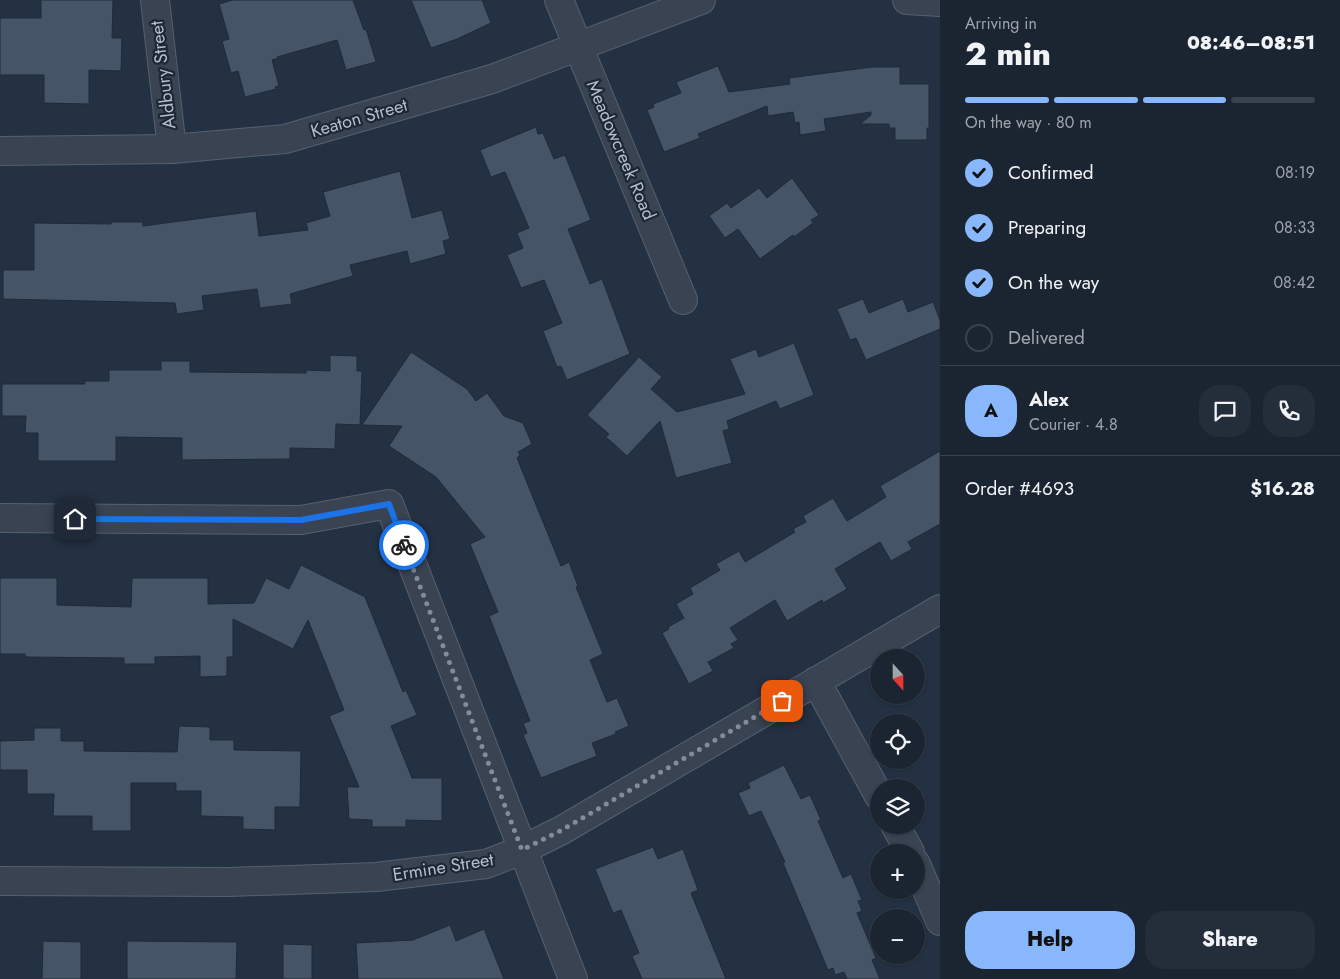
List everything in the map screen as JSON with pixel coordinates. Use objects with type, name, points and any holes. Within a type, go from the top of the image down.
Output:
[{"type":"street","name":"Aldbury Street","points":[[155,0],[172,149]]},
{"type":"street","name":"Meadowcreek Road","points":[[558,0],[684,300]]},
{"type":"street","name":"Keaton Street","points":[[0,151],[172,149],[285,139],[492,79],[701,0]]},
{"type":"street","points":[[907,0],[940,2]]},
{"type":"street","points":[[0,518],[301,520],[389,504],[573,979]]},
{"type":"street","name":"Ermine Street","points":[[0,881],[229,882],[376,877],[486,864],[522,850],[562,830],[940,609]]},
{"type":"street","points":[[816,681],[870,780]]},
{"type":"street","points":[[925,886],[940,922]]},
{"type":"building","points":[[41,0],[113,0],[112,38],[122,38],[121,71],[89,70],[89,104],[44,103],[44,75],[0,75],[0,18],[41,18]]},
{"type":"building","points":[[233,0],[353,0],[364,30],[366,29],[376,62],[346,70],[337,40],[272,60],[279,86],[275,87],[276,89],[245,97],[238,71],[231,73],[222,41],[229,39],[219,4]]},
{"type":"building","points":[[411,0],[482,0],[491,23],[457,39],[431,48]]},
{"type":"building","points":[[718,66],[729,92],[790,84],[789,78],[872,67],[900,67],[900,84],[929,84],[929,128],[927,128],[927,140],[895,140],[895,128],[889,128],[889,124],[860,124],[871,115],[871,112],[824,119],[826,131],[800,135],[799,122],[795,123],[793,112],[768,116],[767,106],[698,134],[700,138],[664,152],[647,110],[654,107],[653,104],[681,93],[676,82]]},
{"type":"building","points":[[536,127],[538,134],[543,133],[554,159],[565,155],[591,220],[568,229],[590,284],[602,279],[630,354],[567,380],[561,366],[557,367],[543,331],[562,323],[544,280],[521,288],[507,255],[523,248],[517,233],[529,228],[505,172],[491,177],[480,150]]},
{"type":"building","points":[[400,171],[412,218],[442,210],[450,239],[443,241],[446,254],[410,264],[407,251],[350,265],[353,276],[290,294],[292,304],[260,308],[257,289],[202,296],[204,310],[177,314],[175,303],[3,299],[3,270],[34,270],[34,223],[111,224],[111,222],[143,222],[143,226],[256,211],[259,236],[308,230],[306,223],[330,216],[323,192]]},
{"type":"building","points":[[792,178],[819,215],[811,220],[813,223],[760,259],[738,229],[725,238],[709,216],[727,203],[731,208],[759,188],[767,198]]},
{"type":"building","points":[[863,299],[869,313],[903,299],[908,312],[933,302],[940,320],[940,329],[866,360],[856,338],[850,340],[837,309]]},
{"type":"building","points":[[794,343],[814,395],[780,409],[776,401],[727,421],[729,429],[723,431],[732,463],[676,478],[660,421],[627,456],[606,437],[609,434],[587,415],[639,357],[662,377],[651,389],[677,412],[745,394],[730,359],[756,349],[759,357]]},
{"type":"building","points":[[411,352],[467,389],[476,401],[487,393],[504,416],[523,423],[532,444],[518,452],[520,455],[517,458],[561,566],[569,562],[578,586],[576,587],[603,654],[590,660],[607,702],[617,698],[629,726],[615,732],[616,734],[592,743],[597,756],[541,778],[523,735],[527,733],[523,723],[530,721],[489,616],[498,612],[470,544],[485,537],[436,477],[389,446],[402,426],[362,425]]},
{"type":"building","points":[[330,355],[357,356],[357,371],[362,371],[360,425],[336,424],[335,449],[290,448],[290,459],[182,460],[182,438],[116,437],[116,461],[38,461],[38,433],[25,433],[26,416],[2,416],[2,384],[85,384],[85,381],[109,381],[109,370],[161,370],[161,361],[190,361],[190,372],[306,373],[306,370],[330,371]]},
{"type":"building","points":[[940,451],[940,524],[908,542],[912,549],[891,561],[880,542],[835,569],[847,589],[823,603],[822,600],[787,621],[775,600],[730,628],[738,640],[731,644],[734,648],[708,662],[713,671],[689,684],[662,633],[669,629],[668,627],[684,618],[676,604],[693,594],[690,588],[720,570],[716,564],[739,551],[745,562],[795,532],[793,529],[806,522],[803,516],[833,498],[847,521],[886,497],[880,486]]},
{"type":"building","points":[[301,565],[365,597],[403,692],[406,690],[417,715],[391,726],[412,778],[442,778],[442,821],[406,820],[406,827],[372,827],[372,820],[349,819],[347,787],[359,787],[329,716],[344,710],[308,620],[293,649],[233,619],[233,657],[227,657],[227,676],[200,677],[200,656],[155,657],[155,664],[124,664],[124,658],[25,657],[25,654],[0,654],[0,578],[57,578],[57,605],[131,607],[132,578],[208,578],[208,604],[254,603],[266,578],[289,589]]},
{"type":"building","points":[[179,726],[210,727],[210,740],[234,740],[234,750],[301,751],[300,807],[275,807],[275,830],[243,829],[243,817],[201,816],[201,791],[176,791],[176,783],[131,783],[131,831],[92,831],[92,816],[53,816],[54,794],[27,794],[27,770],[0,770],[0,741],[34,740],[34,728],[61,728],[61,741],[84,741],[84,751],[177,752]]},
{"type":"building","points":[[784,765],[801,799],[810,795],[821,820],[818,821],[843,878],[851,874],[862,900],[858,901],[862,911],[857,913],[870,944],[870,964],[874,964],[880,979],[847,979],[844,972],[835,975],[833,968],[828,970],[783,863],[785,862],[761,811],[749,816],[738,793],[750,788],[748,783]]},
{"type":"building","points":[[653,847],[658,859],[683,849],[698,890],[691,893],[726,979],[642,979],[632,956],[639,953],[621,910],[613,913],[595,869]]},
{"type":"building","points":[[450,925],[456,941],[484,929],[504,979],[358,979],[356,943],[413,940]]},
{"type":"building","points":[[43,941],[81,942],[81,979],[42,979]]},
{"type":"building","points":[[127,941],[237,942],[236,979],[127,979]]},
{"type":"building","points":[[283,944],[312,945],[312,979],[283,979]]},
{"type":"way so far","points":[[404,545],[522,850],[562,830],[782,701]]},
{"type":"route","points":[[75,519],[301,520],[389,504],[404,545]]}]
